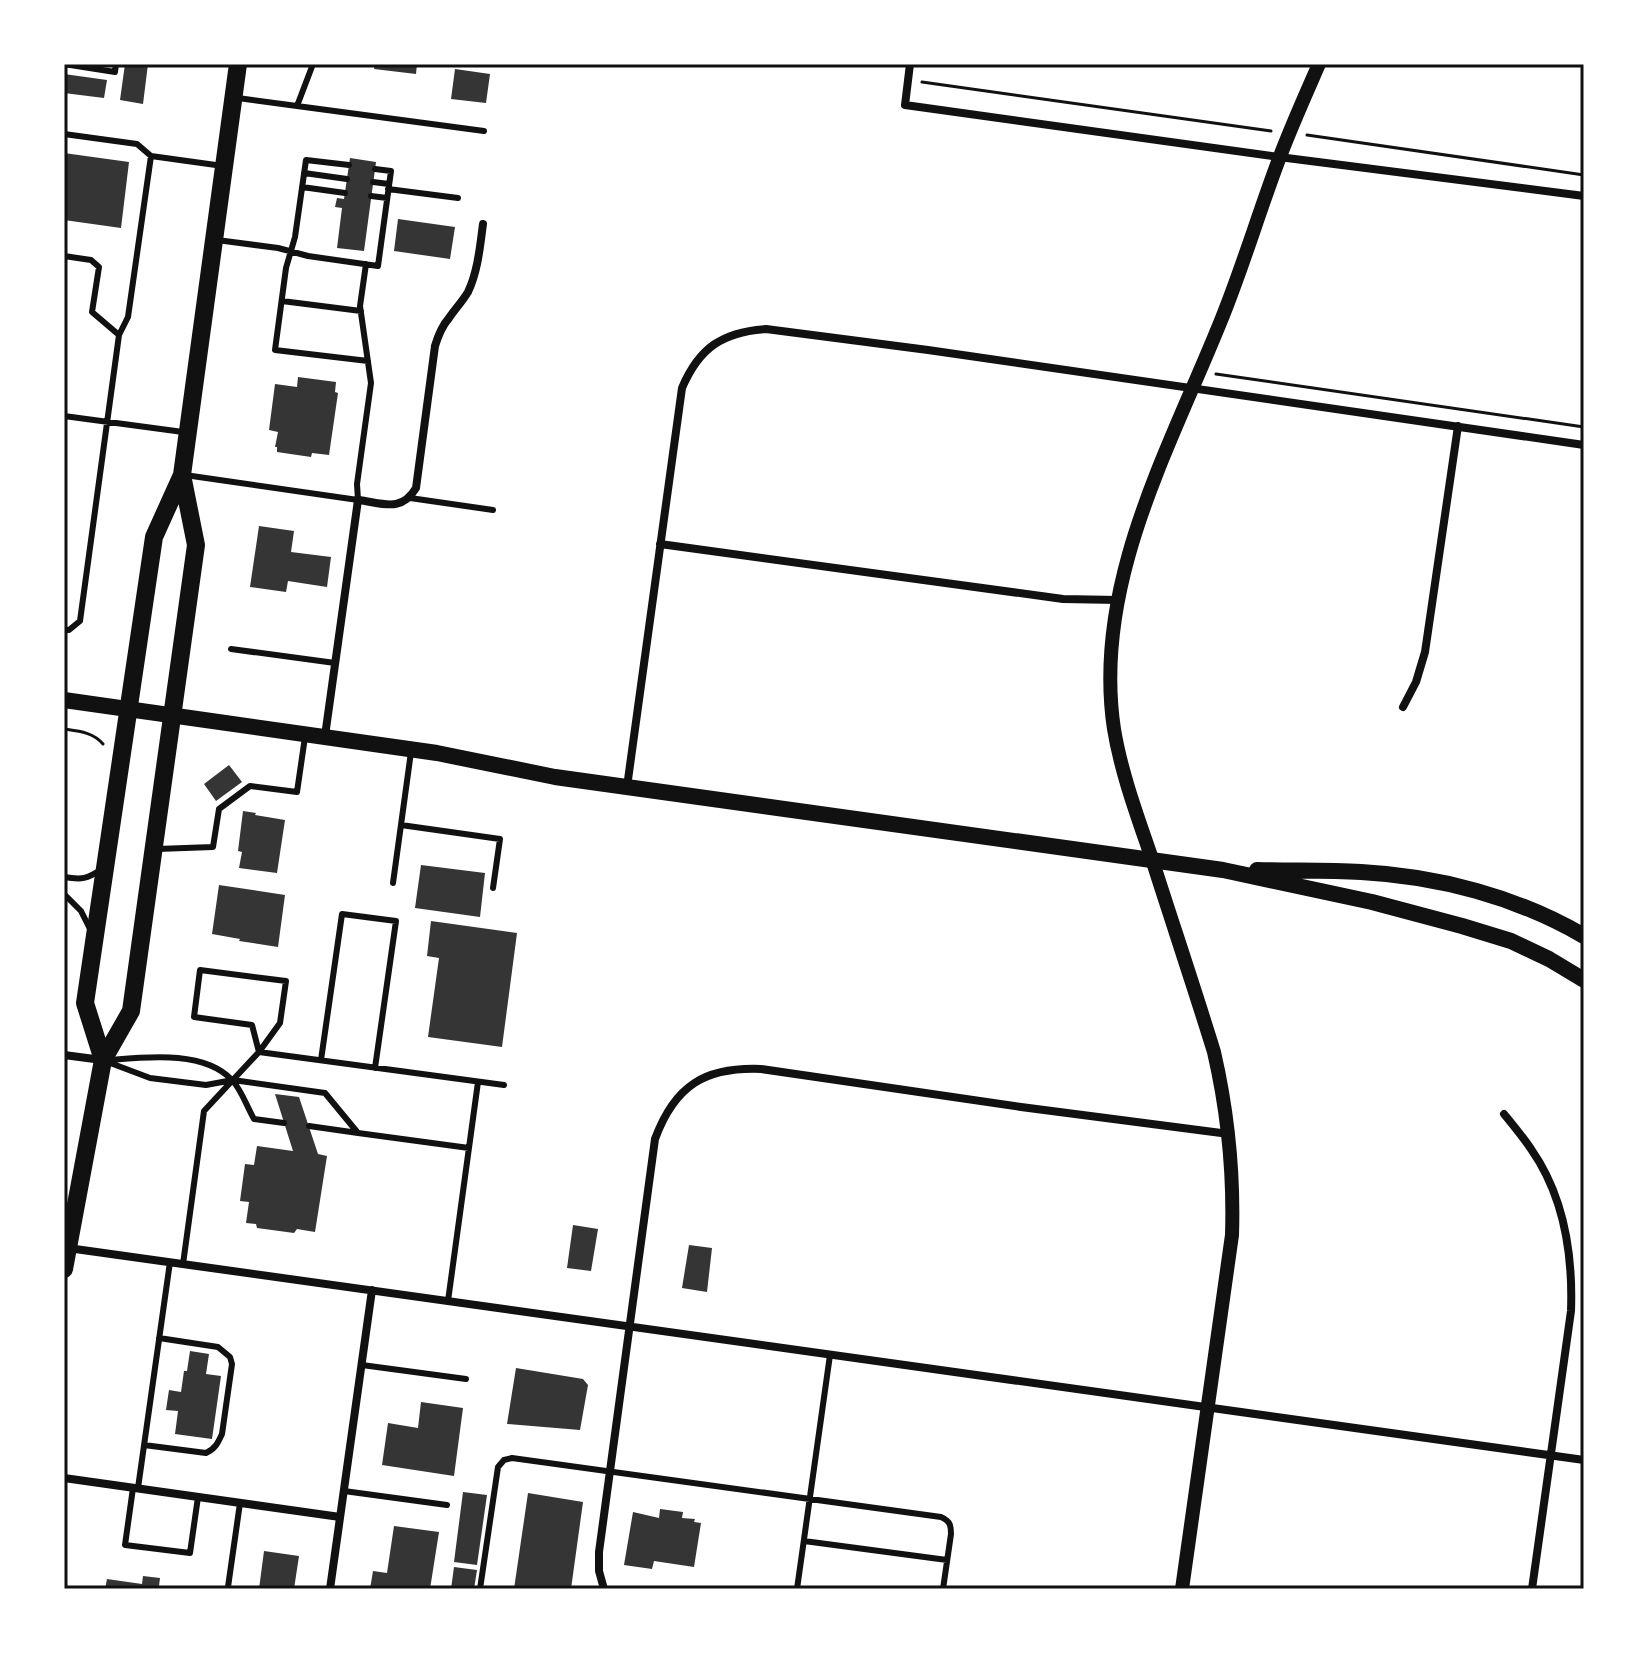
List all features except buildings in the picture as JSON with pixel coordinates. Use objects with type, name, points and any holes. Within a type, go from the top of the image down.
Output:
[{"type":"main road","points":[[103,1060],[85,1003],[154,537],[182,475],[238,64]]},
{"type":"main road","points":[[64,1269],[103,1060],[131,1011],[196,545],[182,475]]},
{"type":"main road","points":[[64,700],[411,749],[555,777],[1223,870],[1372,902],[1462,926],[1511,941],[1584,980]]},
{"type":"main road","points":[[1223,870],[1360,872],[1433,881],[1498,898],[1584,936]]},
{"type":"street","points":[[910,64],[905,105],[1584,196]]},
{"type":"street","points":[[1182,1589],[1232,1235],[1229,1134],[1214,1052],[1127,782],[1114,729],[1111,679],[1113,630],[1135,535],[1155,480],[1223,315],[1279,157],[1319,64]]},
{"type":"street","points":[[325,737],[358,500],[395,505],[410,498],[416,488],[435,346],[448,318],[470,289],[483,224]]},
{"type":"street","points":[[627,787],[682,388],[690,370],[707,349],[728,336],[746,330],[766,329],[1584,445]]},
{"type":"street","points":[[1403,707],[1416,682],[1425,652],[1458,426]]},
{"type":"street","points":[[660,544],[1063,599],[1118,600]]},
{"type":"street","points":[[64,1055],[103,1060]]},
{"type":"street","points":[[604,1589],[599,1571],[599,1552],[655,1139],[670,1106],[695,1082],[717,1072],[761,1069],[1229,1134]]},
{"type":"street","points":[[1504,1114],[1533,1151],[1552,1190],[1564,1224],[1572,1282],[1571,1311],[1532,1589]]},
{"type":"street","points":[[67,1248],[1584,1460]]},
{"type":"street","points":[[330,1589],[372,1290]]},
{"type":"street","points":[[64,1478],[340,1517]]},
{"type":"lane","points":[[64,64],[115,72],[116,64]]},
{"type":"lane","points":[[297,106],[313,64]]},
{"type":"lane","points":[[233,97],[484,131]]},
{"type":"lane","points":[[64,134],[137,144],[151,156],[224,166]]},
{"type":"lane","points":[[64,630],[69,630],[80,621],[119,335],[128,317],[151,156]]},
{"type":"lane","points":[[349,165],[306,160],[275,350],[368,361]]},
{"type":"lane","points":[[213,239],[378,266],[391,171],[375,169]]},
{"type":"lane","points":[[304,173],[347,179]]},
{"type":"lane","points":[[373,182],[458,198]]},
{"type":"lane","points":[[302,187],[345,193]]},
{"type":"lane","points":[[371,196],[387,198]]},
{"type":"lane","points":[[64,256],[91,260],[99,267],[92,312],[119,335]]},
{"type":"lane","points":[[182,475],[358,500],[357,484],[371,383],[361,311],[366,264]]},
{"type":"lane","points":[[282,301],[361,311]]},
{"type":"lane","points":[[64,416],[187,433]]},
{"type":"lane","points":[[410,498],[493,510]]},
{"type":"lane","points":[[231,649],[335,663]]},
{"type":"lane","points":[[153,849],[213,847],[219,809],[250,786],[297,792],[305,734]]},
{"type":"lane","points":[[393,883],[411,749]]},
{"type":"lane","points":[[401,825],[500,839],[493,888]]},
{"type":"lane","points":[[64,877],[88,878],[105,868]]},
{"type":"lane","points":[[64,894],[81,911],[95,937]]},
{"type":"lane","points":[[321,1060],[342,914],[369,917],[396,921],[375,1068]]},
{"type":"lane","points":[[183,1264],[204,1111],[259,1052],[280,1023],[286,981],[200,970],[194,1017],[252,1025],[259,1052]]},
{"type":"lane","points":[[259,1052],[504,1085]]},
{"type":"lane","points":[[103,1060],[152,1056],[209,1063],[233,1080],[254,1119],[284,1123]]},
{"type":"lane","points":[[103,1060],[150,1078],[206,1085],[233,1080],[325,1093],[358,1133]]},
{"type":"lane","points":[[448,1301],[478,1082]]},
{"type":"lane","points":[[309,1126],[469,1148]]},
{"type":"lane","points":[[170,1262],[144,1445],[125,1545],[190,1553],[198,1497]]},
{"type":"lane","points":[[144,1445],[206,1453],[213,1449],[219,1442],[232,1364],[230,1357],[218,1347],[159,1338]]},
{"type":"lane","points":[[797,1589],[830,1355]]},
{"type":"lane","points":[[362,1365],[466,1379]]},
{"type":"lane","points":[[480,1589],[498,1467],[504,1460],[512,1458],[941,1517],[951,1525],[943,1589]]},
{"type":"lane","points":[[344,1491],[447,1505]]},
{"type":"lane","points":[[228,1587],[240,1503]]},
{"type":"lane","points":[[804,1541],[947,1560]]},
{"type":"path","points":[[908,79],[1584,175]]},
{"type":"path","points":[[1200,371],[1584,427]]},
{"type":"path","points":[[64,729],[84,732],[97,737],[103,744]]}]
